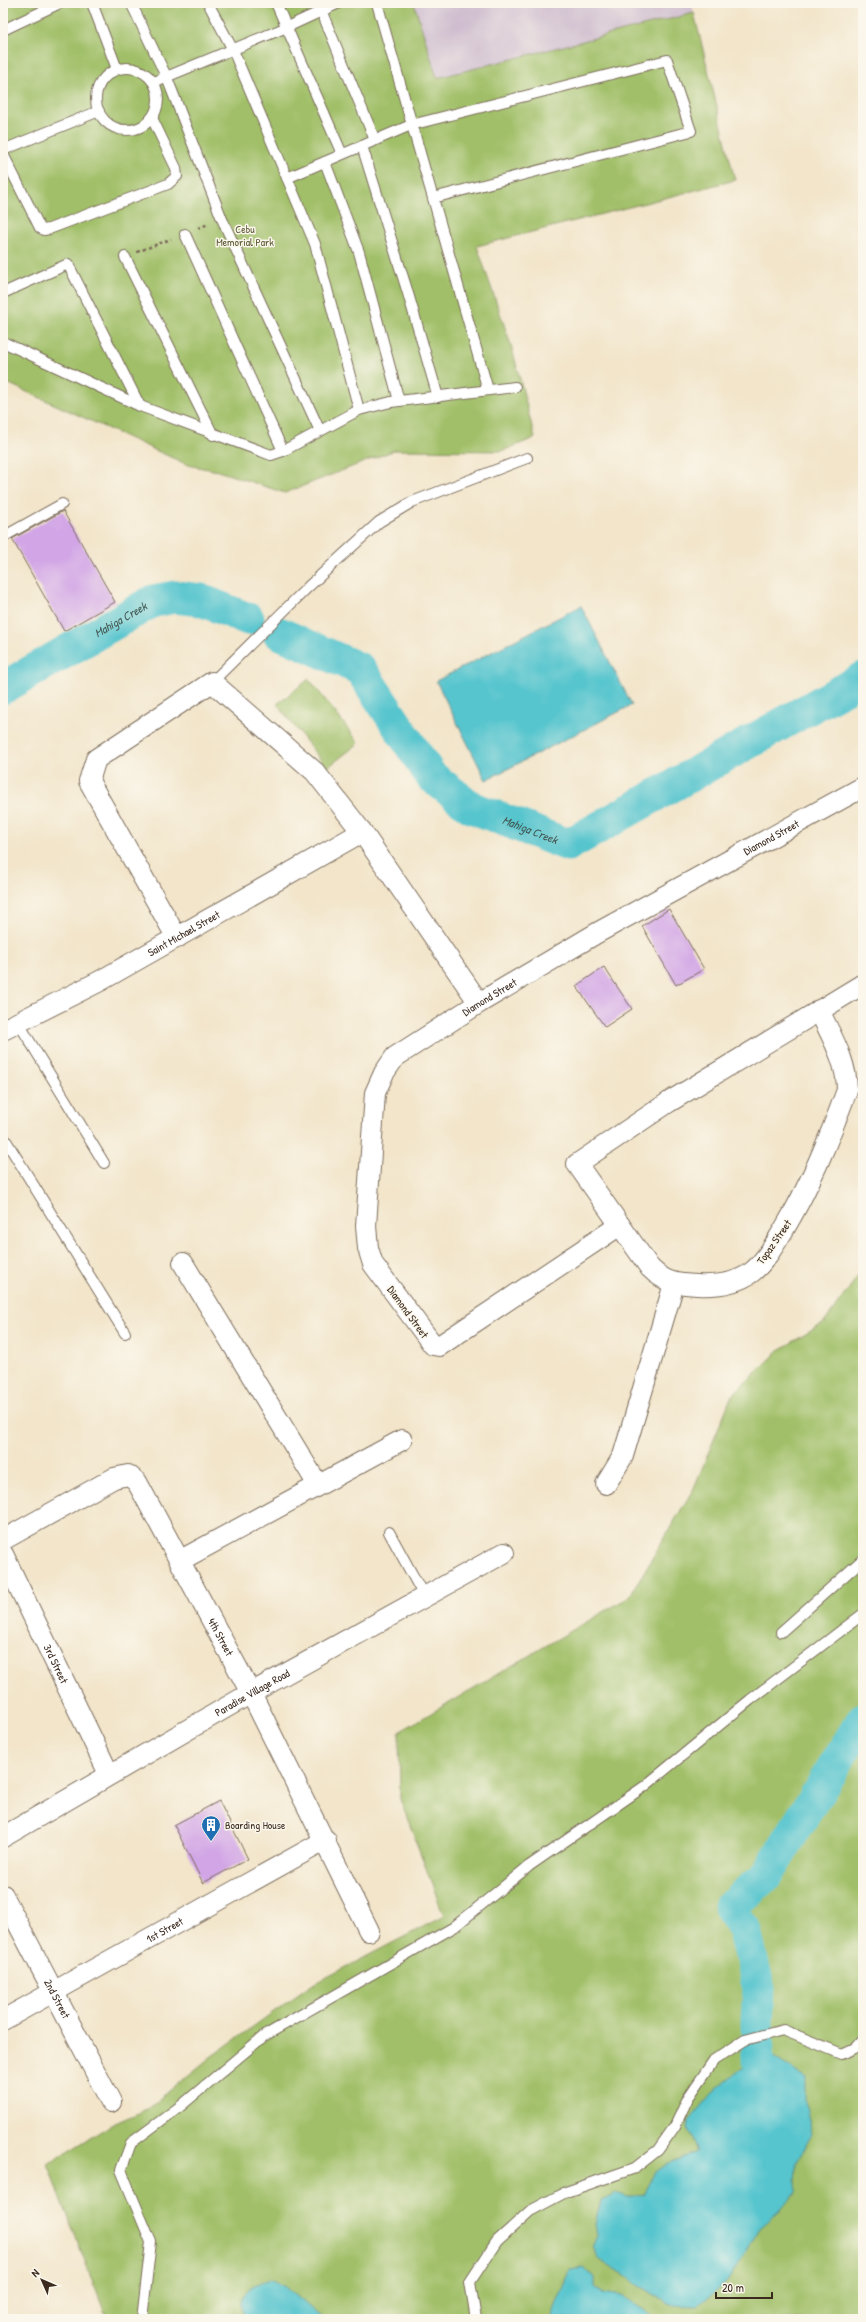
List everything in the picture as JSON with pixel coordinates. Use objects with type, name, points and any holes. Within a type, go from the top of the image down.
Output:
[{"type":"street","points":[[177,938],[89,781],[96,759],[212,682],[315,772],[362,832],[479,1003]]},
{"type":"street","name":"Diamond Street","points":[[620,1225],[436,1347],[430,1343],[373,1264],[368,1248],[366,1226],[375,1094],[384,1073],[395,1058],[479,1003],[597,933],[863,787]]},
{"type":"street","name":"Saint Michael Street","points":[[10,1026],[177,938],[362,832]]},
{"type":"street","points":[[819,1010],[863,984]]},
{"type":"street","name":"Topaz Street","points":[[819,1010],[847,1074],[847,1090],[805,1194],[770,1251],[752,1272],[730,1283],[712,1286],[674,1284],[660,1278],[650,1268],[578,1168],[577,1164],[669,1102],[819,1010]]},
{"type":"street","points":[[183,1263],[318,1485]]},
{"type":"street","points":[[606,1484],[623,1456],[674,1284]]},
{"type":"street","points":[[181,1560],[402,1440]]},
{"type":"street","name":"4th Street","points":[[3,1540],[114,1478],[128,1475],[137,1482],[181,1560],[251,1693],[326,1840],[369,1931]]},
{"type":"street","name":"Paradise Village Road","points":[[3,1837],[109,1774],[251,1693],[504,1553]]},
{"type":"street","name":"3rd Street","points":[[3,1554],[109,1774]]},
{"type":"street","name":"1st Street","points":[[3,2020],[55,1993],[326,1840]]},
{"type":"street","name":"2nd Street","points":[[3,1895],[110,2102]]},
{"type":"lane","points":[[3,30],[60,3]]},
{"type":"lane","points":[[92,3],[117,69]]},
{"type":"lane","points":[[131,3],[167,78],[222,219],[320,431]]},
{"type":"lane","points":[[208,3],[233,50],[314,244],[359,410]]},
{"type":"lane","points":[[276,3],[342,154]]},
{"type":"lane","points":[[154,82],[167,78],[287,27],[320,7],[339,3]]},
{"type":"lane","points":[[377,3],[488,390]]},
{"type":"lane","points":[[320,7],[375,140]]},
{"type":"lane","points":[[287,178],[411,125],[667,60],[691,131],[433,198]]},
{"type":"lane","points":[[134,68],[149,76],[154,82],[158,101],[152,118],[137,128],[123,129],[110,125],[99,111],[96,94],[99,86],[110,73],[117,69],[134,68]]},
{"type":"lane","points":[[3,150],[99,111]]},
{"type":"lane","points":[[3,154],[40,228],[44,230],[49,229],[168,184],[177,176],[176,168],[152,118]]},
{"type":"lane","points":[[362,146],[407,290],[438,397]]},
{"type":"lane","points":[[324,162],[359,252],[399,401]]},
{"type":"lane","points":[[185,234],[283,451]]},
{"type":"lane","points":[[125,257],[213,435]]},
{"type":"lane","points":[[3,293],[68,264],[140,406]]},
{"type":"lane","points":[[3,342],[140,406],[271,456],[359,410],[399,401],[515,387]]},
{"type":"lane","points":[[212,682],[310,586],[379,522],[412,502],[527,458]]},
{"type":"lane","points":[[3,537],[62,504]]},
{"type":"lane","points":[[10,1026],[104,1163]]},
{"type":"lane","points":[[3,1136],[125,1333]]},
{"type":"lane","points":[[389,1532],[424,1596]]},
{"type":"lane","points":[[781,1632],[862,1561]]},
{"type":"lane","points":[[142,2319],[151,2242],[121,2170],[131,2143],[182,2105],[264,2036],[454,1928],[529,1866],[645,1786],[750,1700],[863,1614]]},
{"type":"lane","points":[[476,2319],[470,2282],[497,2241],[530,2211],[566,2192],[635,2168],[658,2150],[675,2126],[688,2098],[714,2060],[745,2040],[783,2030],[842,2054],[855,2048],[863,2039]]},
{"type":"shaded area","points":[[414,3],[691,3],[694,13],[437,78]]},
{"type":"green space","name":"Cebu Memorial Park","points":[[3,3],[414,3],[437,78],[694,13],[735,180],[477,246],[512,348],[535,438],[502,451],[395,450],[285,493],[218,471],[188,465],[3,381]]},
{"type":"green space","points":[[309,679],[359,743],[327,768],[277,704]]},
{"type":"green space","points":[[863,1269],[863,2319],[107,2319],[48,2164],[111,2125],[147,2109],[212,2056],[310,1986],[444,1916],[400,1799],[399,1732],[629,1597],[694,1488],[732,1395],[781,1349],[824,1323]]},
{"type":"water","points":[[581,606],[632,705],[486,780],[436,681]]},
{"type":"water","points":[[773,2056],[805,2078],[805,2101],[812,2134],[797,2162],[796,2191],[780,2211],[760,2228],[727,2282],[699,2306],[671,2305],[598,2259],[592,2247],[597,2236],[595,2224],[601,2201],[616,2194],[628,2198],[644,2194],[656,2172],[671,2161],[697,2151],[688,2129],[689,2121],[716,2089],[747,2063]]},
{"type":"water","points":[[583,2268],[594,2276],[594,2287],[603,2293],[622,2296],[658,2319],[552,2319],[554,2306],[564,2287],[569,2270]]},
{"type":"water","points":[[270,2279],[286,2287],[323,2319],[245,2319],[242,2311],[242,2303],[246,2292],[256,2284]]},
{"type":"building","points":[[63,511],[115,602],[64,631],[12,539]]},
{"type":"building","points":[[669,909],[704,969],[676,985],[642,926]]},
{"type":"building","points":[[604,967],[632,1009],[605,1027],[576,986]]},
{"type":"building","name":"Boarding House","points":[[219,1801],[248,1859],[203,1883],[174,1825]]},
{"type":"waterway","name":"Mahiga Creek","points":[[3,688],[153,601],[175,597],[201,600],[248,619]]},
{"type":"waterway","name":"Mahiga Creek","points":[[279,633],[360,669],[431,776],[471,807],[568,845],[863,678]]},
{"type":"waterway","points":[[758,2060],[757,2022],[759,1989],[745,1931],[730,1907],[766,1876],[863,1719]]},
{"type":"place","name":"Boarding House","points":[[211,1842]]}]
